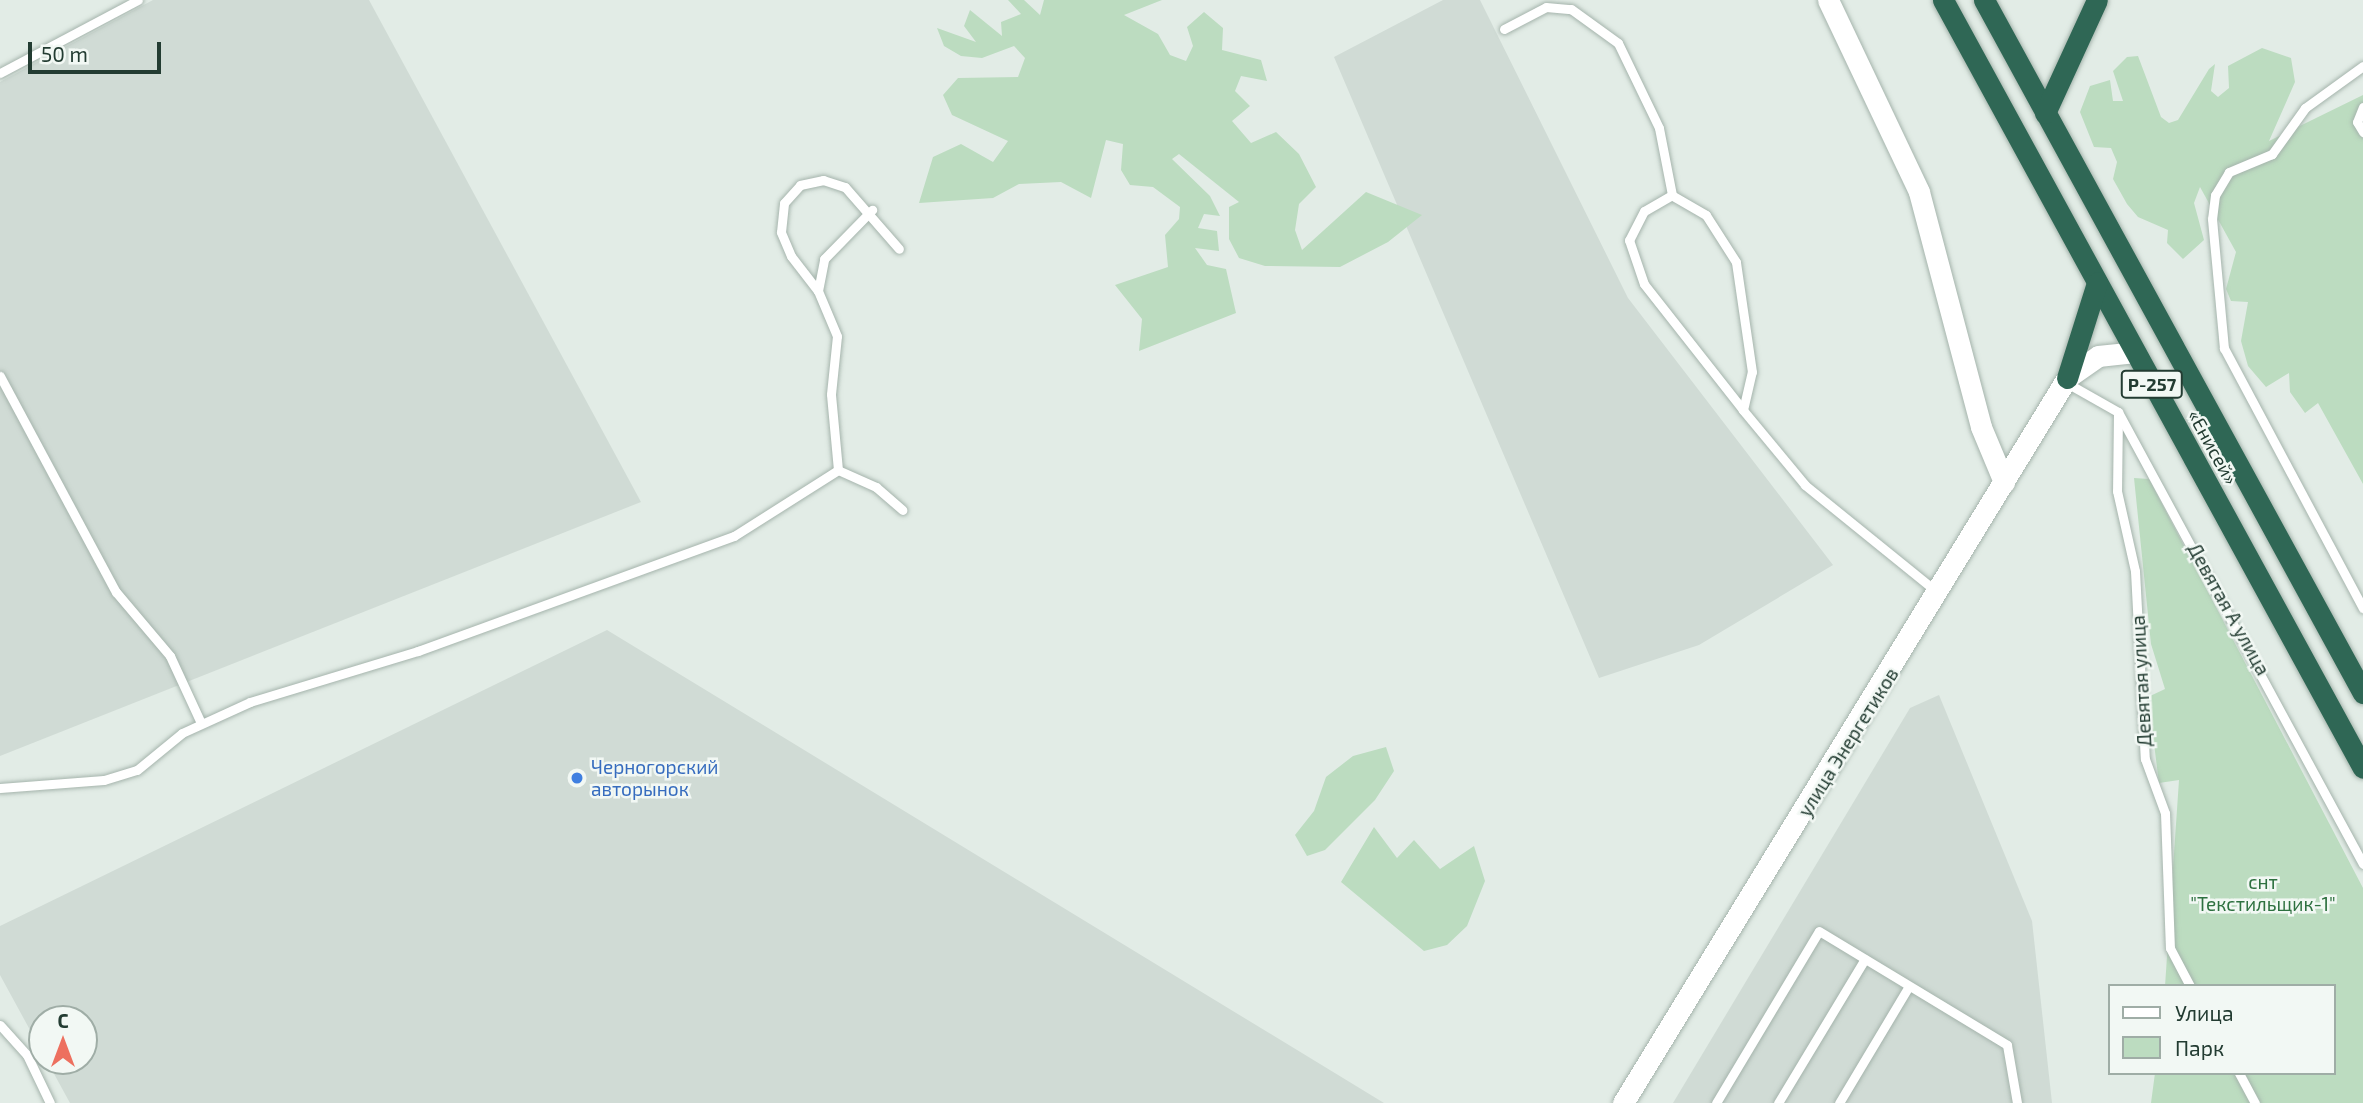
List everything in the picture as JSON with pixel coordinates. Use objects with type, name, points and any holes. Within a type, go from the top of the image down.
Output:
[{"type":"highway","name":"«Енисей»","points":[[1943,0],[2363,768]]},
{"type":"highway","name":"«Енисей»","points":[[1984,0],[2363,693]]},
{"type":"highway","points":[[2045,113],[2097,0]]},
{"type":"highway","points":[[2066,379],[2097,283]]},
{"type":"main road","points":[[1828,0],[1919,192],[1981,427],[2004,482]]},
{"type":"main road","points":[[2066,379],[2098,356],[2135,352]]},
{"type":"main road","name":"улица Энергетиков","points":[[1623,1103],[1940,594],[2066,379]]},
{"type":"lane","points":[[0,73],[138,0]]},
{"type":"lane","points":[[1504,29],[1546,7],[1571,9],[1618,43],[1659,128],[1672,195],[1706,215],[1736,262],[1752,372],[1743,410]]},
{"type":"lane","points":[[2363,66],[2305,108],[2272,154],[2229,172],[2215,195],[2212,219],[2224,348],[2363,608]]},
{"type":"lane","points":[[2363,107],[2357,122],[2363,132]]},
{"type":"lane","points":[[838,470],[831,394],[837,336],[818,291],[786,244],[783,204],[800,185],[823,180],[845,187],[872,210],[899,249]]},
{"type":"lane","points":[[1672,195],[1644,211],[1629,240],[1644,284],[1805,485],[1940,594]]},
{"type":"lane","points":[[818,291],[824,259],[872,210]]},
{"type":"lane","points":[[0,376],[116,592],[170,656],[201,723]]},
{"type":"lane","points":[[2066,379],[2118,412]]},
{"type":"lane","name":"Девятая А улица","points":[[2118,412],[2363,864]]},
{"type":"lane","name":"Девятая улица","points":[[2118,412],[2117,491],[2135,572],[2145,759],[2165,813],[2170,948],[2189,984]]},
{"type":"lane","points":[[838,470],[876,487],[902,510]]},
{"type":"lane","points":[[0,788],[104,780],[137,770],[201,723],[734,536],[838,470]]},
{"type":"lane","points":[[1716,1103],[1819,932],[2007,1045],[2017,1103]]},
{"type":"lane","points":[[1778,1103],[1865,959]]},
{"type":"lane","points":[[1839,1103],[1909,986]]},
{"type":"lane","points":[[0,1025],[27,1055],[50,1103]]},
{"type":"lane","points":[[2240,1075],[2255,1103]]},
{"type":"shaded area","points":[[153,0],[369,0],[641,502],[0,756],[0,82]]},
{"type":"shaded area","points":[[1443,0],[1480,0],[1628,298],[1833,565],[1699,645],[1599,678],[1334,57]]},
{"type":"shaded area","name":"Черногорский авторынок","points":[[607,630],[1384,1103],[70,1103],[55,1075],[98,1075],[98,1005],[28,1005],[28,1026],[0,975],[0,926]]},
{"type":"shaded area","points":[[1939,695],[2032,921],[2052,1103],[1673,1103],[1910,708]]},
{"type":"green space","points":[[1008,0],[1024,0],[1040,15],[1044,0],[1162,0],[1124,15],[1158,34],[1170,55],[1186,61],[1193,46],[1187,27],[1204,12],[1223,28],[1222,50],[1261,60],[1267,81],[1241,76],[1235,91],[1250,106],[1232,121],[1251,143],[1276,132],[1299,154],[1316,187],[1299,204],[1295,230],[1302,250],[1366,192],[1422,215],[1388,242],[1340,267],[1265,266],[1239,258],[1229,239],[1229,207],[1239,202],[1179,154],[1172,159],[1210,196],[1220,216],[1204,214],[1198,228],[1217,231],[1219,251],[1195,248],[1207,265],[1226,269],[1236,313],[1139,351],[1142,319],[1115,285],[1168,267],[1165,235],[1179,219],[1180,207],[1153,187],[1130,185],[1121,170],[1123,144],[1106,140],[1091,198],[1061,182],[1019,184],[993,198],[919,203],[933,157],[961,144],[993,162],[1008,141],[952,115],[943,95],[958,78],[1018,77],[1025,58],[1014,46],[982,58],[961,56],[944,46],[937,28],[976,42],[964,26],[970,10],[1002,36],[1001,22],[1021,14]]},
{"type":"green space","points":[[2262,48],[2291,58],[2295,82],[2269,141],[2363,95],[2363,484],[2318,403],[2305,413],[2290,392],[2289,373],[2266,387],[2248,366],[2241,341],[2248,302],[2231,301],[2226,289],[2236,252],[2200,187],[2194,203],[2204,240],[2183,259],[2167,243],[2168,230],[2138,217],[2127,204],[2113,179],[2117,162],[2111,148],[2094,147],[2080,112],[2090,86],[2110,80],[2113,101],[2123,101],[2113,71],[2127,57],[2138,56],[2161,117],[2169,123],[2178,120],[2209,69],[2215,64],[2211,91],[2218,97],[2229,88],[2228,66]]},
{"type":"green space","name":"снт \"Текстильщик-1\"","points":[[2134,478],[2149,479],[2363,888],[2363,1103],[2151,1103],[2155,1075],[2335,1075],[2335,984],[2165,984],[2179,780],[2159,783],[2148,697],[2165,689],[2151,644]]},
{"type":"green space","points":[[1386,747],[1394,771],[1375,800],[1325,850],[1307,856],[1295,835],[1314,811],[1326,777],[1353,756]]},
{"type":"green space","points":[[1374,827],[1397,858],[1414,840],[1440,869],[1474,846],[1485,881],[1467,926],[1447,945],[1424,951],[1341,882]]},
{"type":"place","name":"Черногорский авторынок","points":[[577,778]]}]
